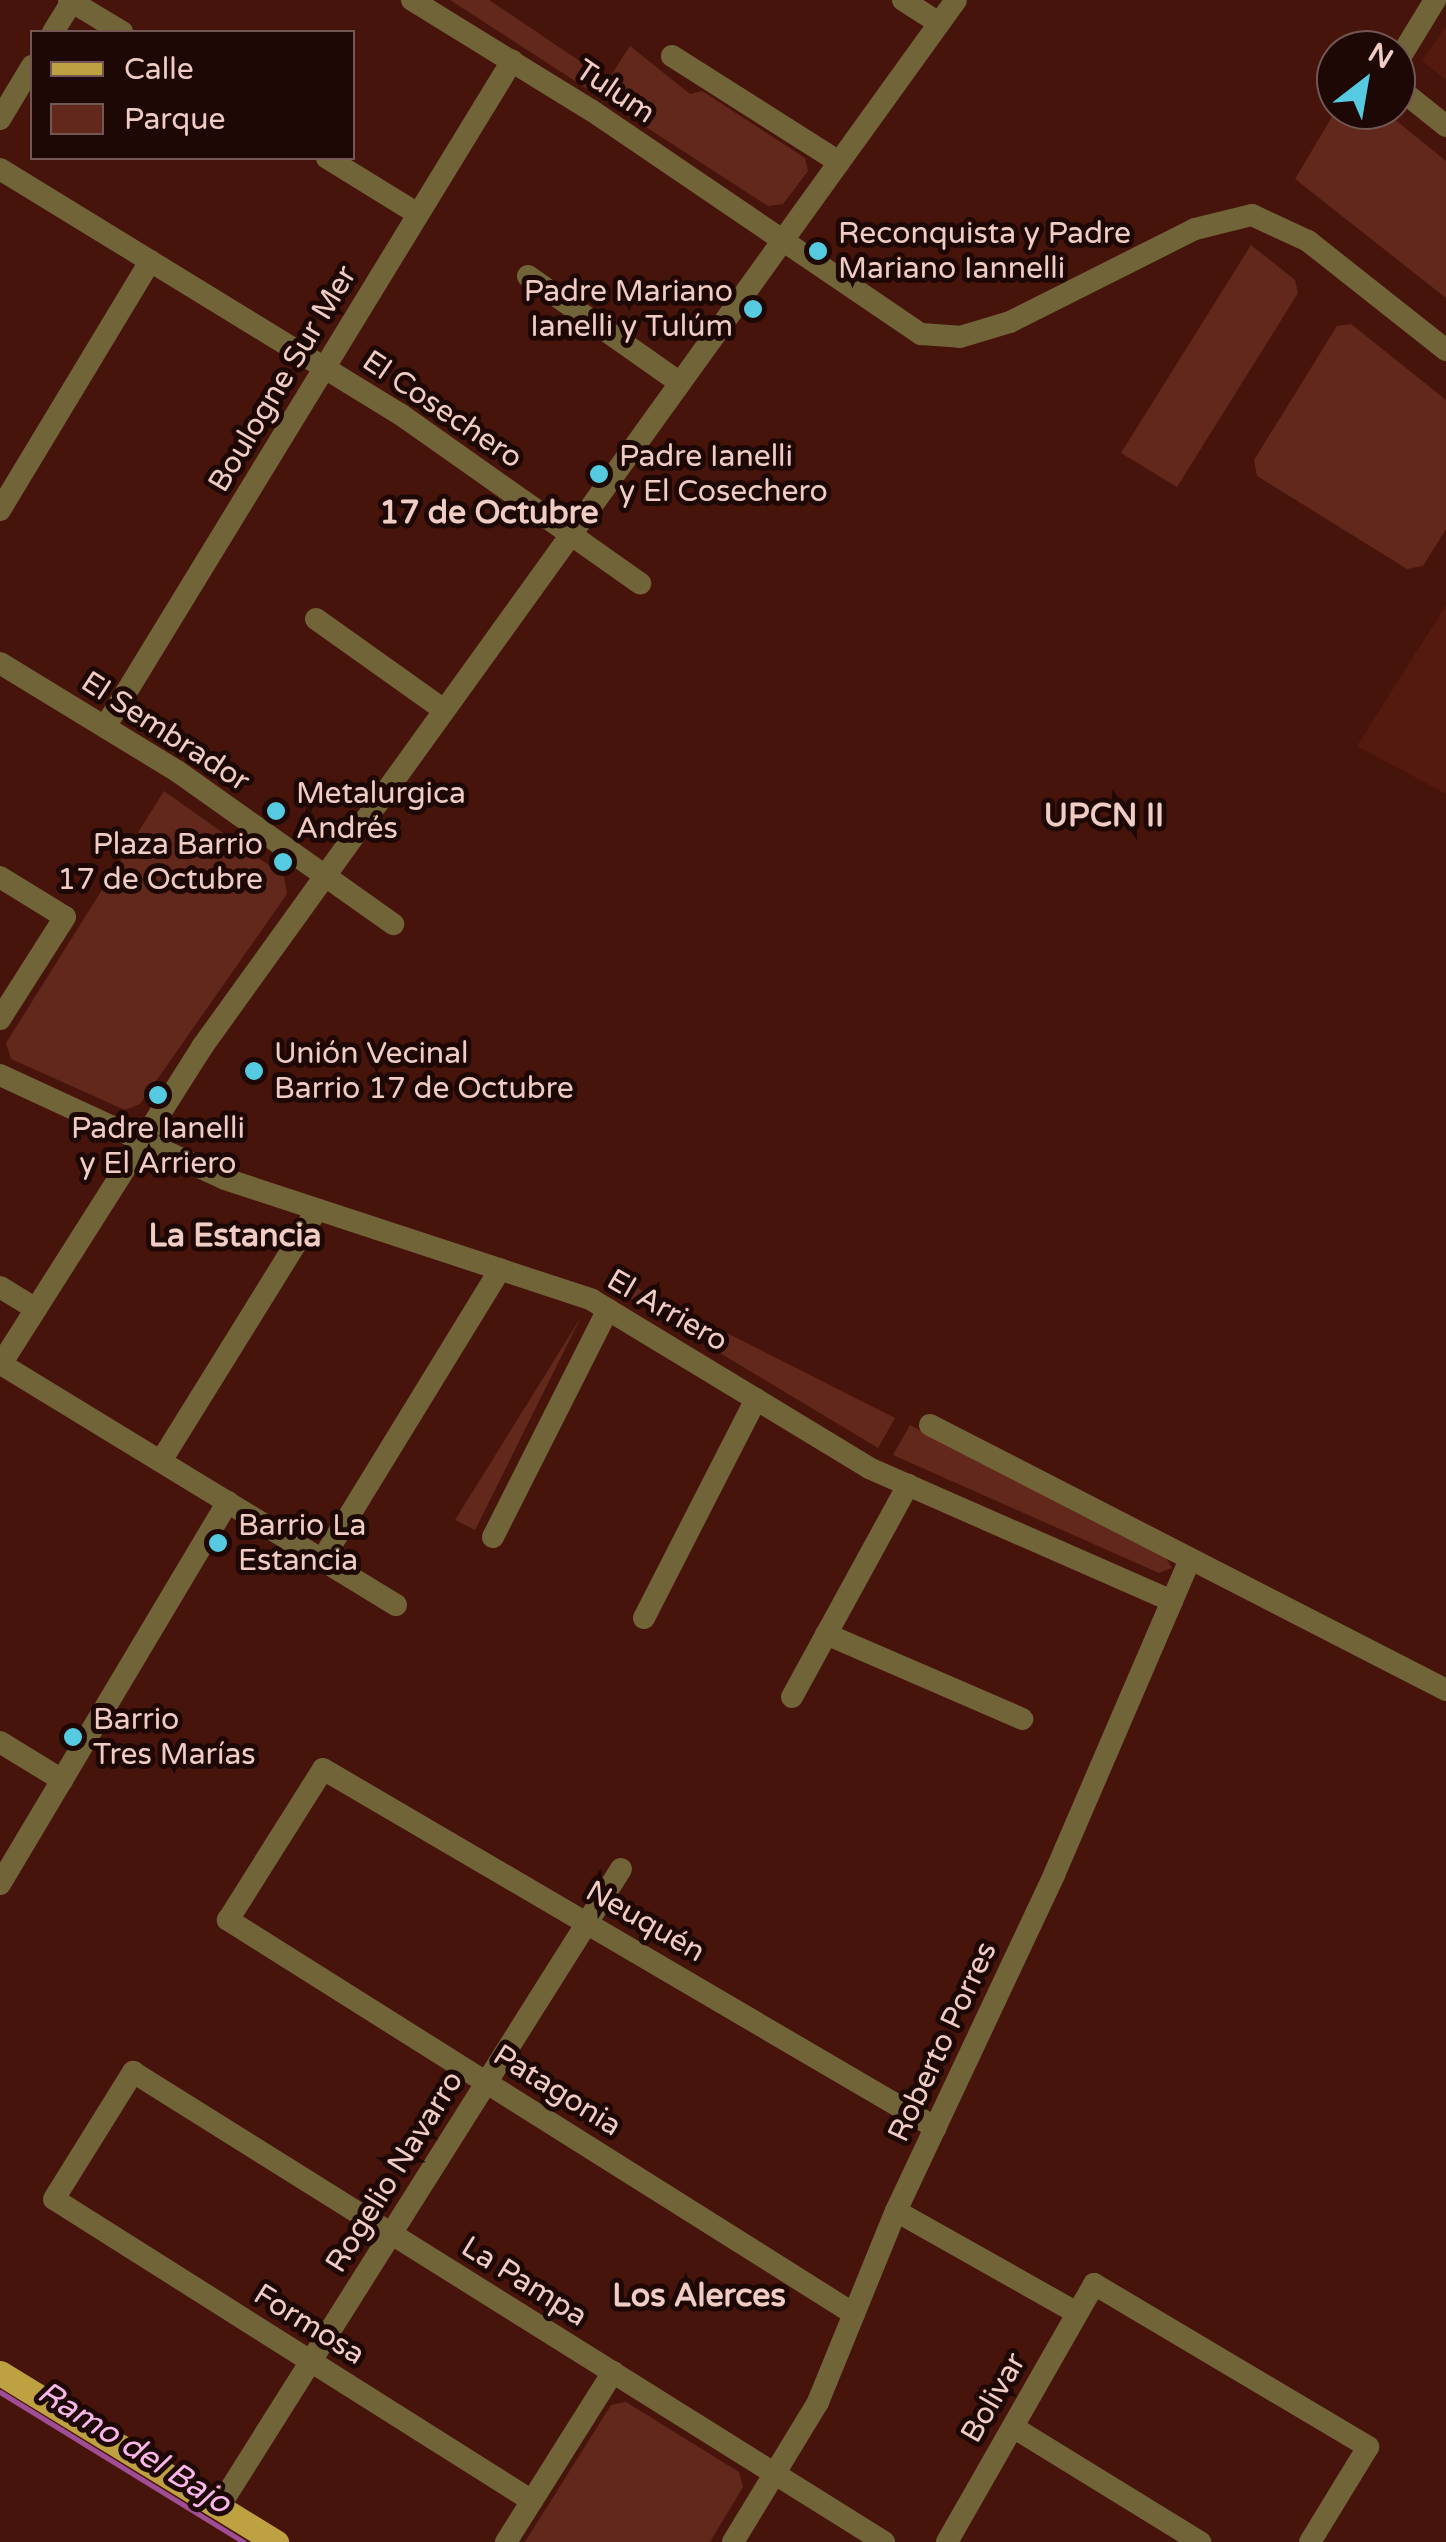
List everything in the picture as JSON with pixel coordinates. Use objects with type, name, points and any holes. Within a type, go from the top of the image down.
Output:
[{"type":"main road","points":[[0,2373],[276,2542]]},
{"type":"street","points":[[54,30],[71,0],[119,30]]},
{"type":"street","name":"Tulum","points":[[412,0],[512,61],[896,323],[949,338],[1035,311],[1213,222],[1252,216],[1308,241],[1446,350]]},
{"type":"street","points":[[903,0],[939,23]]},
{"type":"street","points":[[396,1605],[1,1364],[143,1140],[325,876],[956,0]]},
{"type":"street","points":[[1416,31],[1435,0]]},
{"type":"street","name":"Tulum","points":[[672,56],[838,162]]},
{"type":"street","name":"Boulogne Sur Mer","points":[[105,728],[512,61]]},
{"type":"street","points":[[0,120],[30,69]]},
{"type":"street","points":[[1416,102],[1446,126]]},
{"type":"street","points":[[329,160],[418,214]]},
{"type":"street","name":"El Cosechero","points":[[0,169],[324,368],[640,584]]},
{"type":"street","points":[[0,510],[150,261]]},
{"type":"street","points":[[528,276],[680,382]]},
{"type":"street","points":[[316,619],[444,710]]},
{"type":"street","name":"El Sembrador","points":[[0,663],[105,728],[393,924]]},
{"type":"street","points":[[0,877],[65,917],[0,1019]]},
{"type":"street","name":"El Arriero","points":[[0,1075],[225,1179],[500,1269],[608,1309],[908,1485],[1172,1602]]},
{"type":"street","points":[[161,1462],[318,1209]]},
{"type":"street","points":[[322,1560],[500,1269]]},
{"type":"street","points":[[0,1288],[36,1310]]},
{"type":"street","points":[[493,1537],[608,1309]]},
{"type":"street","points":[[644,1618],[756,1399]]},
{"type":"street","points":[[930,1425],[1446,1690]]},
{"type":"street","points":[[792,1696],[908,1485]]},
{"type":"street","points":[[0,1884],[228,1502]]},
{"type":"street","name":"Roberto Porres","points":[[734,2542],[818,2402],[896,2211],[1190,1559]]},
{"type":"street","points":[[826,1634],[1022,1720]]},
{"type":"street","points":[[0,1742],[62,1780]]},
{"type":"street","name":"Neuquén","points":[[228,1920],[323,1769],[936,2128]]},
{"type":"street","name":"Rogelio Navarro","points":[[219,2507],[621,1869]]},
{"type":"street","name":"Patagonia","points":[[228,1920],[854,2314]]},
{"type":"street","name":"Formosa","points":[[133,2072],[54,2199],[532,2501]]},
{"type":"street","name":"La Pampa","points":[[133,2072],[884,2542]]},
{"type":"street","points":[[896,2211],[1077,2313]]},
{"type":"street","name":"Bolivar","points":[[947,2542],[1094,2284],[1368,2447],[1310,2542]]},
{"type":"street","points":[[506,2542],[612,2372]]},
{"type":"street","points":[[1012,2427],[1200,2542]]},
{"type":"shaded area","points":[[1446,26],[1446,80],[1422,61]]},
{"type":"shaded area","points":[[1446,605],[1446,794],[1357,746]]},
{"type":"green space","points":[[450,0],[489,0],[608,80],[630,46],[690,94],[702,91],[805,158],[808,171],[783,204],[768,206]]},
{"type":"green space","points":[[1324,130],[1408,130],[1446,161],[1446,298],[1295,179]]},
{"type":"green space","points":[[1251,245],[1295,280],[1298,293],[1177,487],[1121,453]]},
{"type":"green space","points":[[1351,324],[1446,400],[1446,529],[1423,566],[1407,569],[1257,476],[1254,460],[1337,326]]},
{"type":"green space","points":[[164,791],[284,876],[287,894],[140,1104],[125,1110],[11,1059],[6,1043]]},
{"type":"green space","points":[[609,1274],[667,1303],[646,1308],[604,1282]]},
{"type":"green space","points":[[581,1317],[475,1530],[455,1520],[493,1459]]},
{"type":"green space","points":[[713,1326],[895,1418],[878,1448],[720,1353]]},
{"type":"green space","points":[[910,1425],[1164,1555],[1172,1568],[1159,1573],[893,1455]]},
{"type":"green space","points":[[626,2402],[739,2472],[743,2487],[710,2542],[525,2542],[611,2405]]},
{"type":"waterway","name":"Ramo del Bajo","points":[[0,2392],[244,2542]]},
{"type":"place","name":"Reconquista y Padre Mariano Iannelli","points":[[818,251]]},
{"type":"place","name":"Padre Mariano Ianelli y Tulúm","points":[[753,309]]},
{"type":"place","name":"Padre Ianelli y El Cosechero","points":[[599,474]]},
{"type":"place","name":"Metalurgica Andrés","points":[[276,811]]},
{"type":"place","name":"Plaza Barrio 17 de Octubre","points":[[283,862]]},
{"type":"place","name":"Unión Vecinal Barrio 17 de Octubre","points":[[254,1071]]},
{"type":"place","name":"Padre Ianelli y El Arriero","points":[[158,1095]]},
{"type":"place","name":"Barrio La Estancia","points":[[218,1543]]},
{"type":"place","name":"Barrio Tres Marías","points":[[73,1737]]},
{"type":"district","name":"17 de Octubre","points":[[489,513]]},
{"type":"district","name":"UPCN II","points":[[1104,816]]},
{"type":"district","name":"La Estancia","points":[[235,1236]]},
{"type":"district","name":"Los Alerces","points":[[699,2296]]}]
